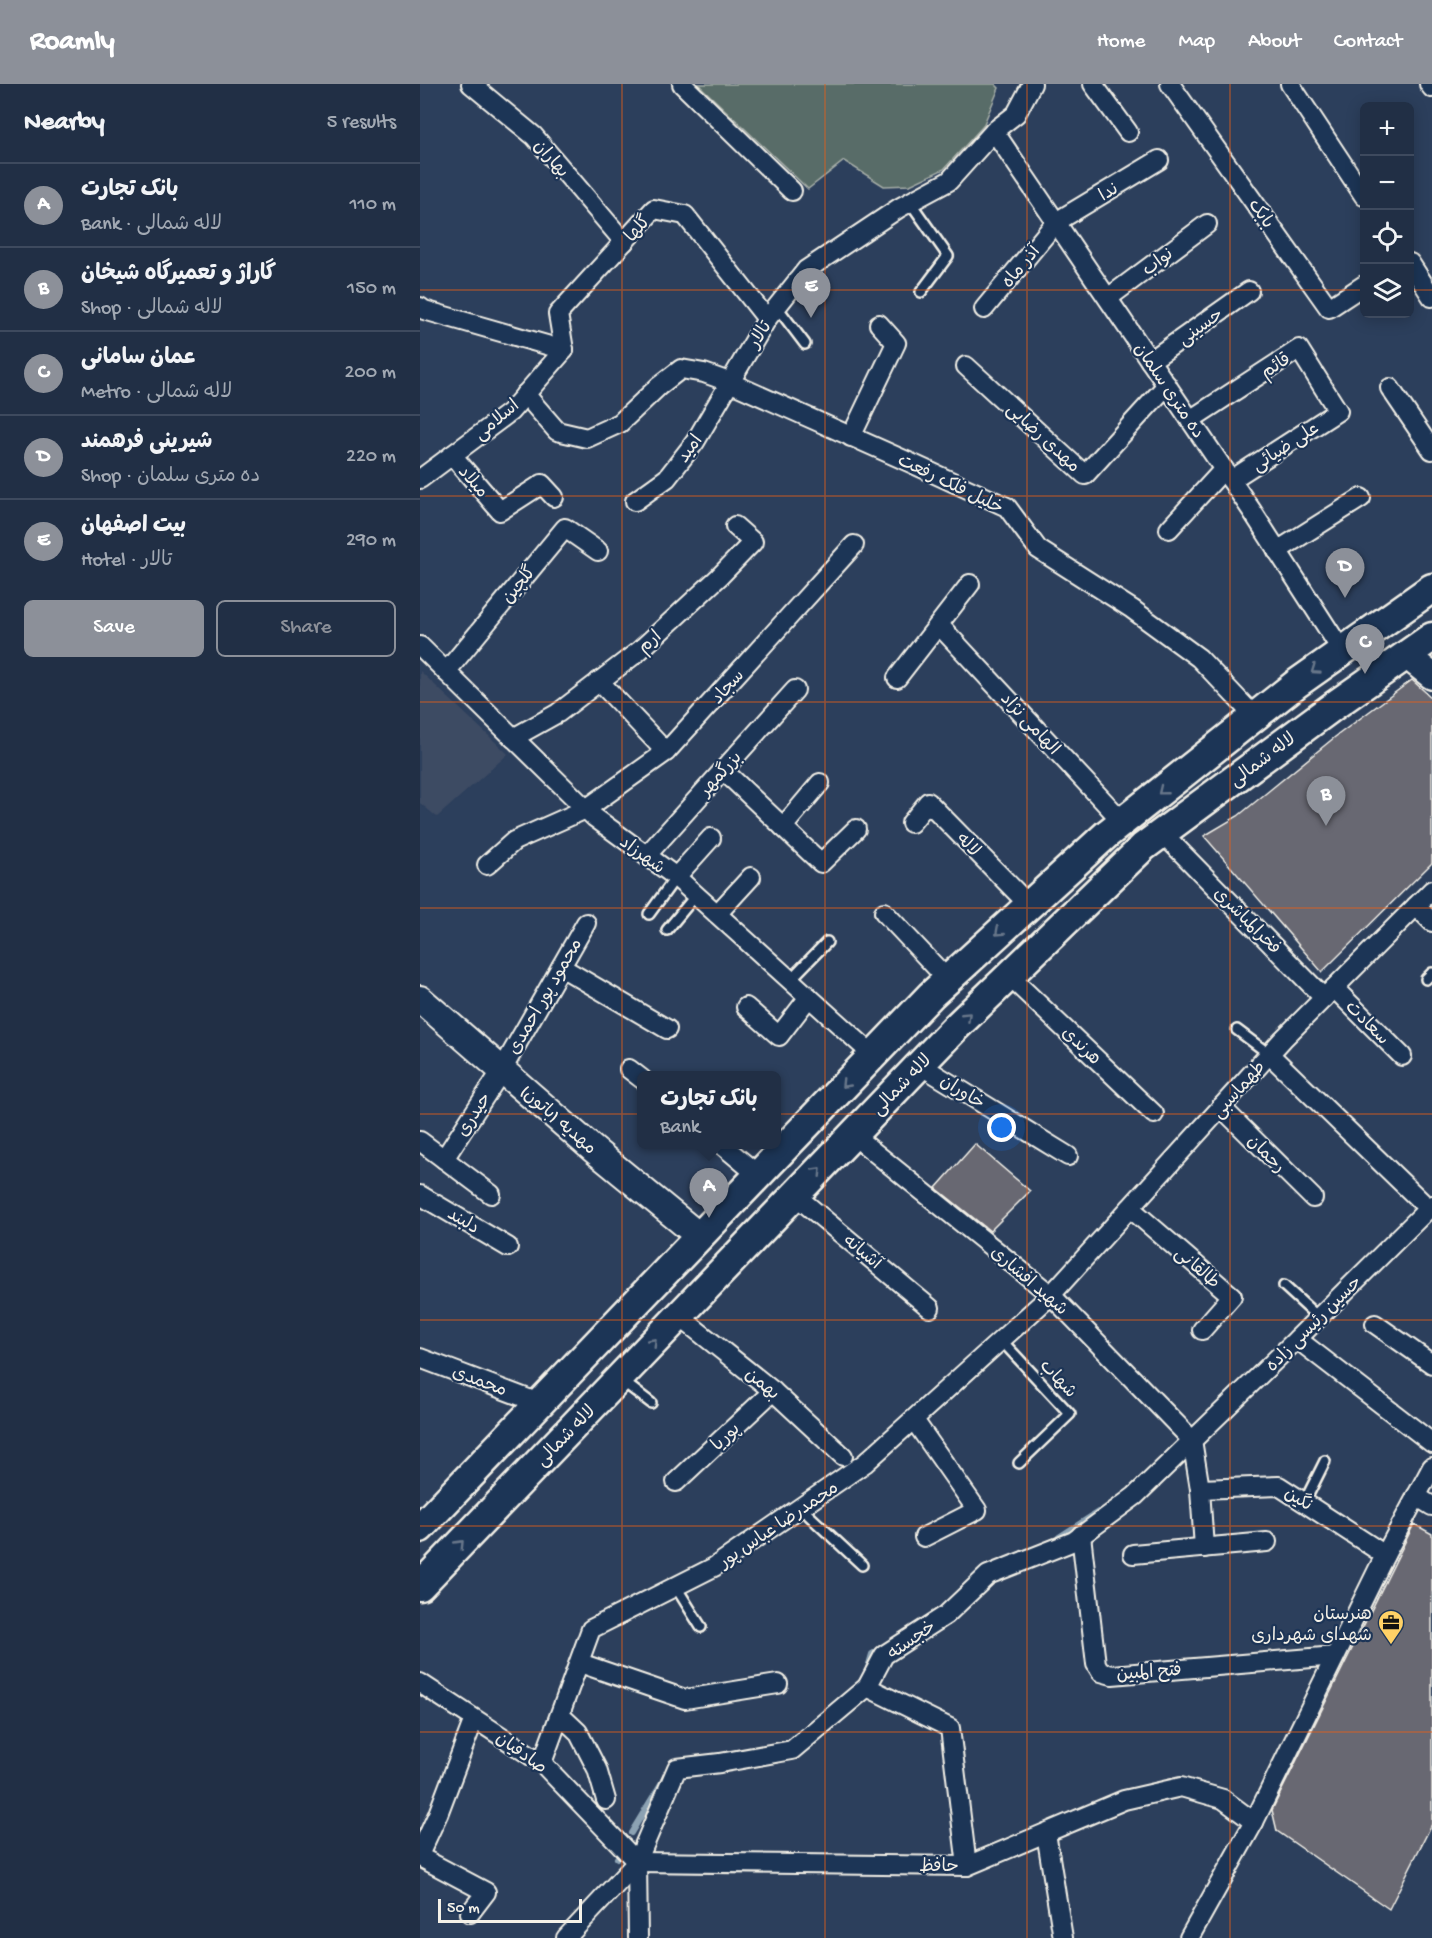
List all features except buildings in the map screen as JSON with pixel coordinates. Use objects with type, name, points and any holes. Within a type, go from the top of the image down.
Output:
[{"type":"main road","name":"لاله شمالی","points":[[421,1526],[947,979],[1123,822],[1296,684],[1432,588]]},
{"type":"main road","name":"لاله شمالی","points":[[420,1586],[945,1038],[1143,847],[1335,705],[1432,637]]},
{"type":"main road","points":[[920,1006],[945,1038]]},
{"type":"street","name":"بهاران","points":[[471,84],[534,136],[624,242]]},
{"type":"street","points":[[682,84],[792,192]]},
{"type":"street","name":"تالار","points":[[729,382],[772,313],[806,270],[910,202],[949,181],[994,131],[1016,114],[1032,84]]},
{"type":"street","points":[[1093,84],[1128,132]]},
{"type":"street","name":"بابک","points":[[1170,84],[1329,308],[1360,288]]},
{"type":"street","points":[[1290,84],[1360,189]]},
{"type":"street","name":"ده متری سلمان","points":[[994,131],[1228,475],[1342,651]]},
{"type":"street","name":"ندا","points":[[1056,222],[1159,160]]},
{"type":"street","name":"گلها","points":[[564,350],[558,314],[654,209],[686,215],[772,313]]},
{"type":"street","name":"آذر ماه","points":[[984,309],[1056,222]]},
{"type":"street","name":"نواب","points":[[1108,298],[1207,224]]},
{"type":"street","points":[[1414,270],[1432,297]]},
{"type":"street","name":"حسینی","points":[[1150,361],[1249,291]]},
{"type":"street","points":[[421,311],[564,350]]},
{"type":"street","points":[[851,437],[896,343],[879,324]]},
{"type":"street","name":"قائم","points":[[1191,420],[1299,349],[1338,411]]},
{"type":"street","name":"اسلامی","points":[[420,478],[510,412],[564,350]]},
{"type":"street","name":"مهدی رضایی","points":[[966,366],[1085,475],[1167,385]]},
{"type":"street","points":[[525,394],[557,431],[587,438],[620,423],[659,386],[681,369],[704,373],[729,382]]},
{"type":"street","name":"خلیل فلک رفعت","points":[[729,382],[1006,507],[1038,549],[1132,609],[1198,658],[1255,717]]},
{"type":"street","name":"امید","points":[[635,501],[667,478],[695,442],[729,382]]},
{"type":"street","points":[[1390,388],[1432,450]]},
{"type":"street","name":"علی ضیائی","points":[[1169,529],[1228,475],[1338,411]]},
{"type":"street","name":"میلاد","points":[[452,455],[500,511],[542,484],[554,497]]},
{"type":"street","points":[[1277,550],[1361,498]]},
{"type":"street","name":"ارم","points":[[513,738],[558,713],[639,651],[719,577],[753,542],[735,526]]},
{"type":"street","name":"گلچین","points":[[446,672],[565,528],[598,551]]},
{"type":"street","name":"سجاد","points":[[487,865],[514,841],[586,809],[666,752],[854,545]]},
{"type":"street","points":[[897,678],[970,584]]},
{"type":"street","name":"الهامی نژاد","points":[[939,625],[1123,822]]},
{"type":"street","name":"شهرزاد","points":[[420,646],[594,818],[675,877],[873,1055]]},
{"type":"street","points":[[1406,655],[1432,676]]},
{"type":"street","points":[[599,681],[666,752]]},
{"type":"street","name":"بزرگمهر","points":[[646,856],[795,690]]},
{"type":"street","points":[[723,770],[822,863],[856,829]]},
{"type":"street","points":[[783,827],[820,783]]},
{"type":"street","name":"لاله","points":[[911,823],[928,801],[1029,905]]},
{"type":"street","points":[[675,877],[711,838]]},
{"type":"street","name":"فخرالمباشری","points":[[1172,843],[1329,993]]},
{"type":"street","points":[[717,914],[751,877]]},
{"type":"street","name":"طهماسبی","points":[[1051,1295],[1269,1054],[1432,890]]},
{"type":"street","points":[[1416,906],[1432,922]]},
{"type":"street","points":[[884,912],[947,979]]},
{"type":"street","name":"محمود پور احمدی","points":[[501,1070],[586,923]]},
{"type":"street","points":[[561,968],[667,1029]]},
{"type":"street","name":"هرندی","points":[[1009,976],[1154,1114]]},
{"type":"street","name":"سعادت","points":[[1329,993],[1402,1056]]},
{"type":"street","points":[[746,1007],[780,1036],[808,997]]},
{"type":"street","name":"مهدیه (باتون)","points":[[420,999],[594,1150],[699,1236]]},
{"type":"street","points":[[1269,1054],[1430,1207]]},
{"type":"street","name":"خاوران","points":[[920,1065],[1068,1156]]},
{"type":"street","name":"حیدری","points":[[444,1159],[501,1070]]},
{"type":"street","name":"رحمان","points":[[1221,1107],[1313,1198]]},
{"type":"street","name":"شهید افشاری","points":[[853,1135],[1051,1295],[1192,1440]]},
{"type":"street","points":[[420,1141],[491,1194]]},
{"type":"street","points":[[726,1149],[758,1175]]},
{"type":"street","name":"دلبند","points":[[420,1195],[508,1246]]},
{"type":"street","name":"آشیانه","points":[[795,1195],[930,1308]]},
{"type":"street","name":"حسین رئیسی زاده","points":[[1192,1440],[1430,1207]]},
{"type":"street","name":"طالقانی","points":[[1130,1208],[1232,1296],[1202,1330]]},
{"type":"street","name":"محمدرضا عباس پور","points":[[542,1763],[591,1629],[714,1567],[865,1463],[1051,1295]]},
{"type":"street","name":"بهمن","points":[[679,1316],[773,1390],[843,1456]]},
{"type":"street","points":[[1375,1324],[1432,1364]]},
{"type":"street","points":[[1297,1339],[1432,1443]]},
{"type":"street","name":"محمدی","points":[[420,1358],[540,1403]]},
{"type":"street","name":"پوریا","points":[[676,1482],[773,1390]]},
{"type":"street","points":[[914,1420],[977,1510],[924,1537]]},
{"type":"street","points":[[1192,1440],[1200,1489],[1204,1548]]},
{"type":"street","name":"خجسته","points":[[637,1862],[677,1768],[792,1750],[867,1687],[884,1655],[946,1615],[988,1575],[1074,1540],[1135,1496],[1192,1440]]},
{"type":"street","points":[[1190,1938],[1254,1822],[1335,1656],[1432,1467]]},
{"type":"street","name":"نگین","points":[[1200,1489],[1275,1485],[1283,1487],[1386,1555]]},
{"type":"street","points":[[1416,1496],[1432,1506]]},
{"type":"street","name":"فتح المبین","points":[[1081,1535],[1096,1664],[1101,1672],[1112,1675],[1335,1656]]},
{"type":"street","points":[[1133,1554],[1267,1542]]},
{"type":"street","points":[[580,1663],[686,1699],[778,1684]]},
{"type":"street","name":"صادقیان","points":[[420,1683],[542,1763],[637,1862]]},
{"type":"street","points":[[867,1687],[950,1728],[967,1866]]},
{"type":"street","points":[[560,1715],[578,1732],[597,1769],[606,1800]]},
{"type":"street","points":[[470,1913],[486,1892],[420,1855],[474,1719]]},
{"type":"street","name":"حافظ","points":[[637,1862],[967,1866],[1124,1800],[1181,1787],[1222,1799],[1254,1822]]},
{"type":"street","points":[[1046,1833],[1063,1938]]},
{"type":"street","points":[[566,1938],[637,1862]]},
{"type":"street","points":[[637,1862],[638,1938]]},
{"type":"lane","points":[[910,202],[948,256],[921,292]]},
{"type":"lane","points":[[772,313],[805,344]]},
{"type":"lane","points":[[649,914],[675,877]]},
{"type":"lane","points":[[667,930],[696,896]]},
{"type":"lane","points":[[790,980],[827,942]]},
{"type":"lane","points":[[1237,1030],[1269,1054]]},
{"type":"lane","points":[[1284,1286],[1319,1318]]},
{"type":"lane","name":"شهاب","points":[[1001,1340],[1070,1414],[1019,1462]]},
{"type":"lane","points":[[619,1378],[651,1403]]},
{"type":"lane","points":[[1305,1501],[1325,1461]]},
{"type":"lane","points":[[801,1508],[862,1565]]},
{"type":"lane","points":[[676,1587],[701,1627]]},
{"type":"shaded area","points":[[420,671],[508,754],[437,817],[420,803]]},
{"type":"green space","points":[[698,84],[995,84],[999,88],[983,126],[944,169],[910,185],[884,186],[844,161],[808,189]]},
{"type":"waterway","points":[[1059,1537],[1098,1512]]},
{"type":"waterway","points":[[867,1671],[872,1654],[882,1648]]},
{"type":"waterway","points":[[631,1833],[665,1777]]},
{"type":"place","name":"بيت اصفهان","points":[[811,318]]},
{"type":"place","name":"شیرینی فرهمند","points":[[1345,598]]},
{"type":"place","name":"عمان سامانی","points":[[1365,674]]},
{"type":"place","name":"گاراژ و تعمیرگاه شیخان","points":[[1326,826]]},
{"type":"place","name":"بانک تجارت","points":[[709,1218]]},
{"type":"place","name":"هنرستان شهدای شهرداری","points":[[1391,1646]]}]
